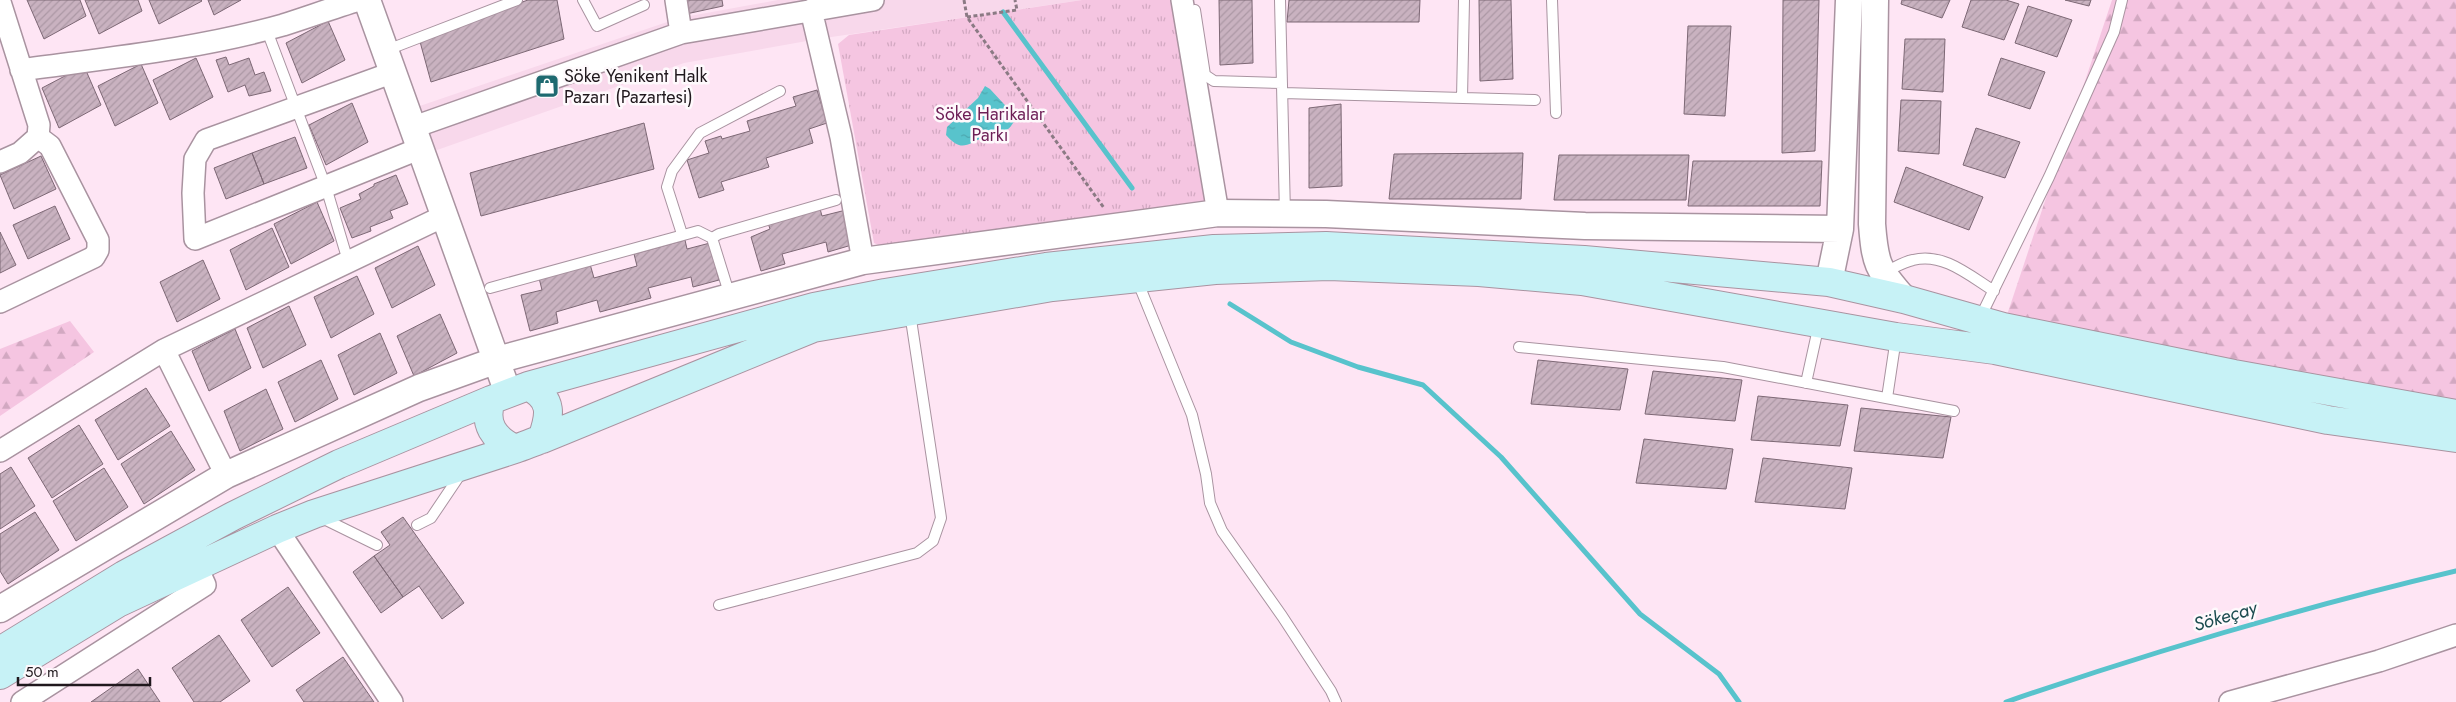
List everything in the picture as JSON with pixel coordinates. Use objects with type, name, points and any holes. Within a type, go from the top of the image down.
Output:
[{"type":"main road","points":[[0,651],[124,575],[234,516],[340,464],[509,393],[832,303],[1046,267],[1214,249],[1326,246],[1484,253],[1828,282],[1904,299],[1980,320],[2234,374],[2456,414]]},
{"type":"main road","points":[[0,675],[118,603],[196,565],[277,529],[314,514],[466,466],[542,439],[813,328],[1052,288],[1215,270],[1329,266],[1479,272],[1582,281],[1896,337],[1995,350],[2328,420],[2456,438]]},
{"type":"main road","points":[[1819,323],[1828,282]]},
{"type":"main road","points":[[1896,337],[1904,299]]},
{"type":"main road","points":[[509,393],[544,397],[549,417],[542,439]]},
{"type":"main road","points":[[509,393],[488,419],[490,429],[504,444],[515,449]]},
{"type":"street","points":[[21,70],[141,54],[266,28],[358,0]]},
{"type":"street","points":[[367,0],[391,61],[444,216],[509,393]]},
{"type":"street","points":[[676,0],[681,33]]},
{"type":"street","points":[[391,61],[296,107],[206,140],[195,159],[193,193],[195,239],[326,187],[418,138],[681,33],[873,0]]},
{"type":"street","points":[[1828,282],[1840,229],[1849,0]]},
{"type":"street","points":[[1876,0],[1872,224],[1874,251],[1882,274],[1904,299]]},
{"type":"street","points":[[0,2],[39,125],[38,137],[20,153],[0,162]]},
{"type":"street","points":[[1189,5],[1218,213]]},
{"type":"street","points":[[811,10],[841,137],[863,261]]},
{"type":"street","points":[[0,302],[94,257],[98,250],[98,240],[50,146],[38,137]]},
{"type":"street","points":[[0,610],[226,475],[418,388],[497,360],[863,261],[1218,213],[1585,226],[1840,229]]},
{"type":"street","points":[[0,451],[164,350],[444,216]]},
{"type":"street","points":[[164,350],[226,475]]},
{"type":"street","points":[[277,529],[392,702]]},
{"type":"street","points":[[22,702],[205,585],[196,565]]},
{"type":"street","points":[[2230,702],[2379,661],[2456,635]]},
{"type":"lane","points":[[391,61],[517,0]]},
{"type":"lane","points":[[583,0],[597,26],[644,5]]},
{"type":"lane","points":[[1280,0],[1285,214]]},
{"type":"lane","points":[[1462,98],[1464,0]]},
{"type":"lane","points":[[1552,0],[1556,113]]},
{"type":"lane","points":[[1980,320],[2114,32],[2122,0]]},
{"type":"lane","points":[[1189,5],[1205,75],[1214,82],[1282,88],[1535,100]]},
{"type":"lane","points":[[266,28],[326,187],[348,261]]},
{"type":"lane","points":[[682,234],[667,187],[672,171],[700,133],[780,92]]},
{"type":"lane","points":[[712,238],[718,234],[836,200]]},
{"type":"lane","points":[[490,288],[698,231],[712,238],[730,297]]},
{"type":"lane","points":[[1882,274],[1913,260],[1933,259],[1950,263],[1994,291]]},
{"type":"lane","points":[[1136,278],[1192,416],[1206,474],[1210,504],[1222,531],[1282,616],[1331,691],[1336,702]]},
{"type":"lane","points":[[719,605],[917,553],[933,540],[941,518],[910,312]]},
{"type":"lane","points":[[1806,383],[1819,323]]},
{"type":"lane","points":[[1887,398],[1896,337]]},
{"type":"lane","points":[[1520,347],[1724,367],[1954,411]]},
{"type":"lane","points":[[417,525],[430,518],[466,466]]},
{"type":"lane","points":[[314,514],[377,545]]},
{"type":"path","points":[[964,0],[967,17],[1110,217],[1110,228]]},
{"type":"path","points":[[967,17],[1017,10],[1015,0]]},
{"type":"shaded area","name":"Söke Yenikent Halk Pazarı (Pazartesi)","points":[[778,0],[1082,0],[818,39],[684,63],[423,155],[408,110],[679,18]]},
{"type":"green space","name":"Söke Harikalar Parkı","points":[[1082,0],[1175,0],[1206,203],[889,250],[874,243],[838,44],[849,35]]},
{"type":"green space","points":[[2112,0],[2456,0],[2456,414],[2003,327]]},
{"type":"green space","points":[[70,321],[94,352],[0,416],[0,349]]},
{"type":"water","points":[[985,86],[1016,117],[1013,123],[1003,132],[984,137],[969,144],[956,144],[946,135],[947,127],[978,98]]},
{"type":"building","points":[[27,0],[80,0],[86,16],[44,39]]},
{"type":"building","points":[[85,0],[138,0],[142,11],[99,34]]},
{"type":"building","points":[[149,0],[201,0],[202,1],[159,24]]},
{"type":"building","points":[[208,0],[241,0],[214,15]]},
{"type":"building","points":[[528,0],[557,0],[564,39],[431,82],[419,38]]},
{"type":"building","points":[[683,0],[722,0],[723,6],[686,14]]},
{"type":"building","points":[[1219,0],[1252,0],[1253,63],[1220,65]]},
{"type":"building","points":[[1289,0],[1420,0],[1419,22],[1287,22]]},
{"type":"building","points":[[1479,0],[1511,0],[1513,79],[1480,81]]},
{"type":"building","points":[[1783,0],[1819,0],[1815,151],[1782,153]]},
{"type":"building","points":[[1902,0],[1950,0],[1942,18],[1901,4]]},
{"type":"building","points":[[1971,0],[2006,0],[2019,4],[2004,40],[1962,27]]},
{"type":"building","points":[[2065,0],[2091,0],[2089,6]]},
{"type":"building","points":[[2028,6],[2072,20],[2057,57],[2015,43]]},
{"type":"building","points":[[328,21],[345,60],[302,83],[286,43]]},
{"type":"building","points":[[1688,26],[1731,26],[1725,116],[1684,114]]},
{"type":"building","points":[[1905,39],[1945,39],[1943,92],[1902,89]]},
{"type":"building","points":[[226,57],[229,65],[249,58],[255,75],[264,72],[271,91],[249,96],[245,85],[228,92],[216,60]]},
{"type":"building","points":[[196,58],[213,97],[170,120],[153,80]]},
{"type":"building","points":[[2001,58],[2045,72],[2030,109],[1988,95]]},
{"type":"building","points":[[141,64],[158,103],[115,126],[98,86]]},
{"type":"building","points":[[84,66],[101,105],[59,128],[42,88]]},
{"type":"building","points":[[817,90],[827,123],[809,129],[813,143],[766,158],[769,167],[721,182],[724,190],[699,198],[687,160],[709,153],[705,141],[721,136],[722,139],[750,131],[747,121],[796,106],[793,97]]},
{"type":"building","points":[[1901,100],[1941,101],[1939,154],[1898,151]]},
{"type":"building","points":[[352,103],[368,142],[326,165],[309,125]]},
{"type":"building","points":[[1341,104],[1342,186],[1309,188],[1309,108]]},
{"type":"building","points":[[644,123],[654,169],[481,216],[470,173]]},
{"type":"building","points":[[1976,128],[2020,142],[2005,178],[1963,165]]},
{"type":"building","points":[[295,137],[307,168],[264,184],[252,153]]},
{"type":"building","points":[[252,153],[264,184],[226,199],[214,168]]},
{"type":"building","points":[[1523,153],[1521,199],[1389,199],[1394,154]]},
{"type":"building","points":[[1559,155],[1689,155],[1686,200],[1554,200]]},
{"type":"building","points":[[41,156],[56,189],[14,209],[0,175]]},
{"type":"building","points":[[1693,161],[1822,161],[1820,206],[1688,206]]},
{"type":"building","points":[[1906,167],[1983,197],[1969,230],[1894,202]]},
{"type":"building","points":[[396,175],[408,204],[390,211],[393,218],[370,227],[371,231],[352,238],[340,208],[361,199],[359,194],[374,186],[374,184]]},
{"type":"building","points":[[317,202],[334,241],[291,264],[274,224]]},
{"type":"building","points":[[819,205],[822,216],[846,210],[855,244],[828,252],[826,242],[782,254],[785,264],[761,271],[751,237],[770,229],[767,220]]},
{"type":"building","points":[[55,206],[70,239],[28,259],[13,225]]},
{"type":"building","points":[[272,228],[289,267],[246,290],[230,250]]},
{"type":"building","points":[[0,232],[16,265],[0,273]]},
{"type":"building","points":[[685,240],[687,249],[710,243],[719,280],[693,287],[691,277],[648,288],[651,298],[600,312],[597,300],[556,312],[558,323],[530,331],[521,295],[542,290],[539,278],[590,264],[594,278],[637,266],[634,254]]},
{"type":"building","points":[[418,246],[435,285],[392,308],[375,268]]},
{"type":"building","points":[[203,260],[220,299],[177,322],[160,282]]},
{"type":"building","points":[[357,276],[374,314],[331,338],[314,297]]},
{"type":"building","points":[[289,306],[306,345],[263,368],[247,328]]},
{"type":"building","points":[[440,314],[457,353],[414,376],[397,336]]},
{"type":"building","points":[[235,329],[251,368],[209,391],[192,351]]},
{"type":"building","points":[[380,333],[397,373],[354,395],[338,355]]},
{"type":"building","points":[[321,360],[338,399],[295,422],[278,382]]},
{"type":"building","points":[[1538,360],[1628,369],[1620,410],[1531,404]]},
{"type":"building","points":[[1653,371],[1742,380],[1735,421],[1645,414]]},
{"type":"building","points":[[146,388],[170,426],[118,460],[95,420]]},
{"type":"building","points":[[266,389],[283,429],[240,451],[224,411]]},
{"type":"building","points":[[1758,396],[1848,405],[1840,446],[1751,440]]},
{"type":"building","points":[[1861,408],[1951,417],[1943,458],[1854,451]]},
{"type":"building","points":[[79,425],[103,464],[52,498],[28,458]]},
{"type":"building","points":[[171,431],[195,470],[144,504],[121,464]]},
{"type":"building","points":[[1644,439],[1733,449],[1726,489],[1636,483]]},
{"type":"building","points":[[1763,458],[1852,468],[1845,509],[1755,502]]},
{"type":"building","points":[[11,467],[35,506],[0,529],[0,474]]},
{"type":"building","points":[[104,468],[128,507],[76,541],[53,501]]},
{"type":"building","points":[[35,512],[59,550],[8,584],[0,571],[0,534]]},
{"type":"building","points":[[403,517],[464,603],[442,619],[419,586],[403,597],[374,556],[390,545],[381,532]]},
{"type":"building","points":[[374,556],[403,597],[381,613],[353,572]]},
{"type":"building","points":[[288,587],[320,633],[272,667],[241,620]]},
{"type":"building","points":[[219,635],[250,681],[220,702],[194,702],[172,668]]},
{"type":"building","points":[[343,657],[374,702],[304,702],[296,690]]},
{"type":"building","points":[[138,669],[160,702],[91,702]]},
{"type":"waterway","points":[[1003,12],[1132,188]]},
{"type":"waterway","points":[[1230,304],[1291,342],[1358,367],[1423,385],[1501,457],[1640,614],[1719,674],[1739,702]]},
{"type":"waterway","name":"Sökeçay","points":[[2006,702],[2117,665],[2230,631],[2342,599],[2456,571]]},
{"type":"place","name":"Söke Yenikent Halk Pazarı (Pazartesi)","points":[[547,86]]}]
